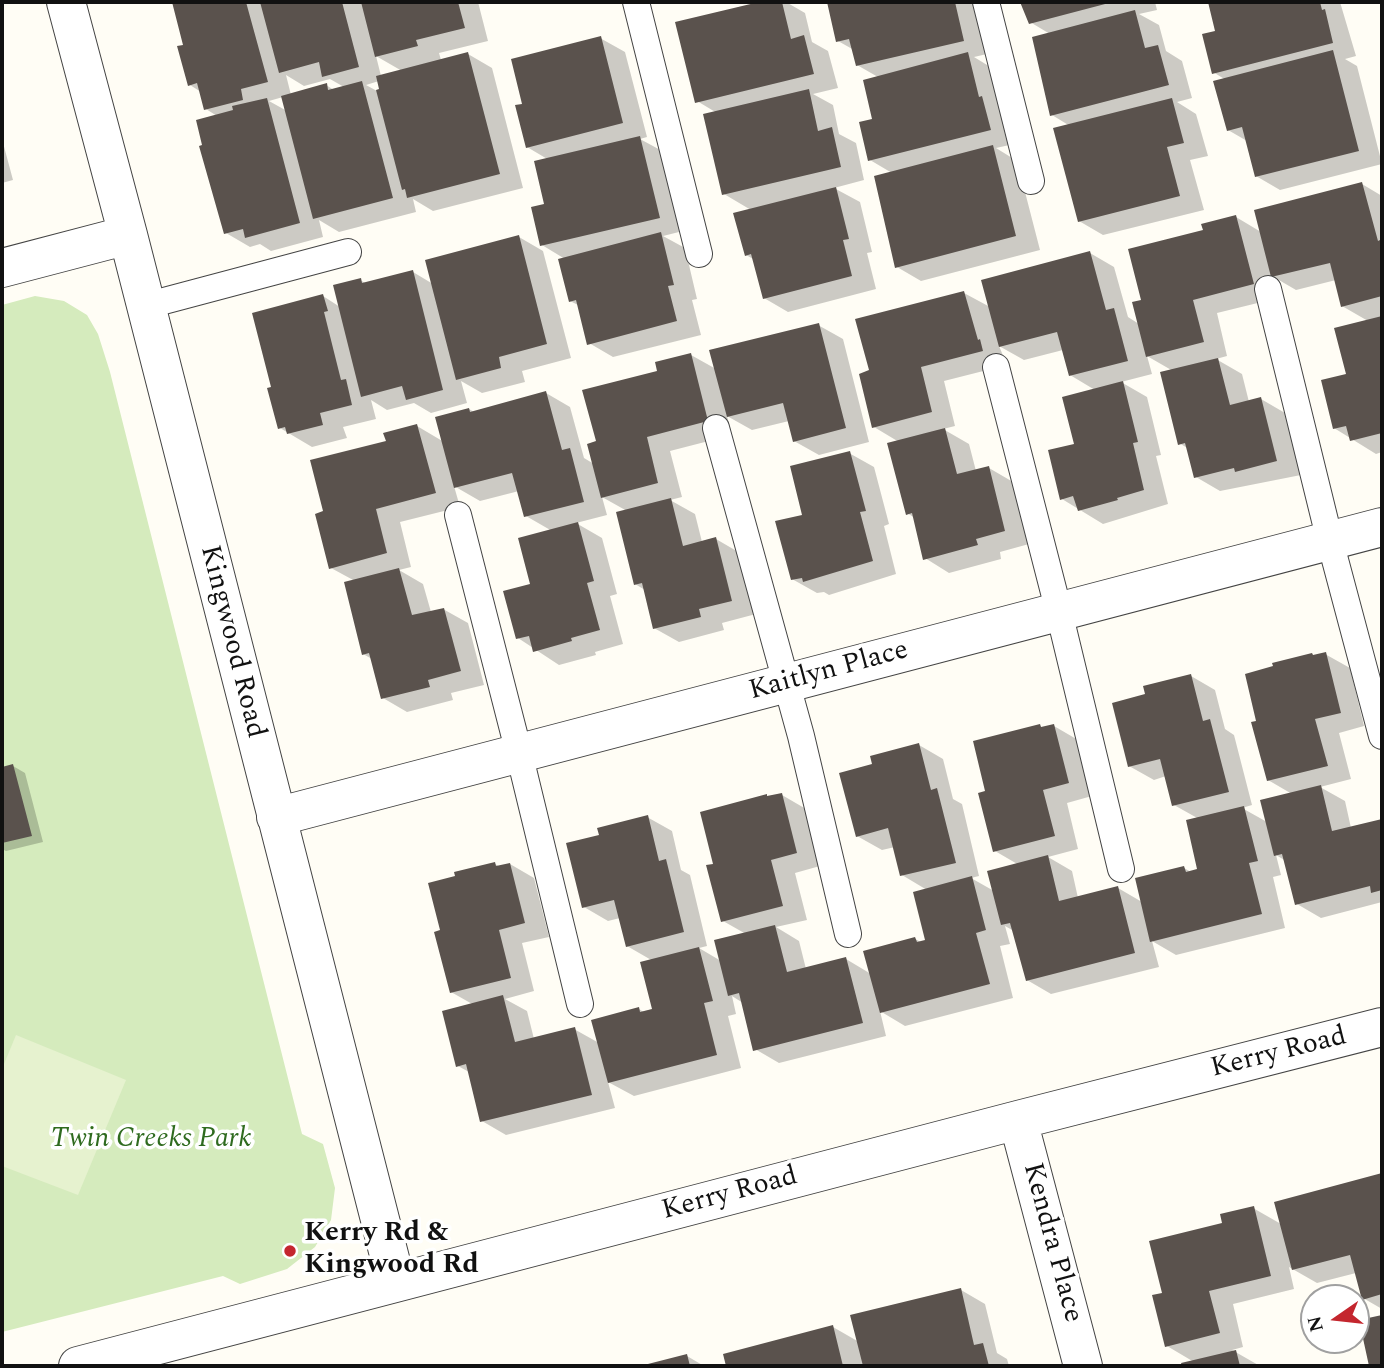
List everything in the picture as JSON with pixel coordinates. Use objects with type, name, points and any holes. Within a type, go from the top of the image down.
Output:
[{"type":"street","name":"Kingwood Road","points":[[66,2],[396,1282]]},
{"type":"street","points":[[2,268],[128,235]]},
{"type":"street","name":"Kaitlyn Place","points":[[276,817],[1382,527]]},
{"type":"street","name":"Kerry Road","points":[[78,1366],[1382,1027]]},
{"type":"street","name":"Kendra Place","points":[[1018,1120],[1083,1366]]},
{"type":"lane","points":[[636,2],[699,254]]},
{"type":"lane","points":[[986,2],[1031,181]]},
{"type":"lane","points":[[145,306],[348,252]]},
{"type":"lane","points":[[1268,289],[1330,541],[1382,736]]},
{"type":"lane","points":[[996,367],[1121,869]]},
{"type":"lane","points":[[716,428],[787,683],[848,934]]},
{"type":"lane","points":[[458,515],[580,1004]]},
{"type":"green space","name":"Twin Creeks Park","points":[[35,296],[64,301],[87,315],[98,334],[110,372],[302,1134],[323,1144],[335,1188],[331,1220],[315,1247],[287,1269],[240,1284],[223,1276],[2,1332],[2,305]]},
{"type":"green space","points":[[16,1035],[126,1080],[78,1195],[2,1166],[2,1069]]},
{"type":"building","points":[[172,2],[246,2],[268,82],[241,89],[243,100],[204,110],[197,83],[188,86],[177,46],[183,45]]},
{"type":"building","points":[[260,2],[342,2],[359,67],[322,77],[319,62],[279,73]]},
{"type":"building","points":[[361,2],[458,2],[465,28],[416,40],[418,46],[375,57]]},
{"type":"building","points":[[759,2],[782,2],[791,39],[804,35],[814,74],[695,103],[675,22]]},
{"type":"building","points":[[827,2],[955,2],[964,41],[856,66],[849,39],[836,42]]},
{"type":"building","points":[[1020,2],[1109,2],[1109,3],[1029,24]]},
{"type":"building","points":[[1208,2],[1320,2],[1322,10],[1325,9],[1333,43],[1212,74],[1202,34],[1215,31]]},
{"type":"building","points":[[1135,10],[1145,48],[1158,45],[1169,85],[1050,116],[1032,37]]},
{"type":"building","points":[[601,36],[623,123],[526,148],[515,105],[522,104],[511,59]]},
{"type":"building","points":[[1333,50],[1359,151],[1255,177],[1242,127],[1227,131],[1213,81]]},
{"type":"building","points":[[468,52],[500,174],[407,198],[405,189],[402,190],[376,90],[379,89],[376,76]]},
{"type":"building","points":[[968,52],[979,97],[982,96],[991,130],[868,161],[859,122],[872,119],[863,80]]},
{"type":"building","points":[[362,81],[393,198],[313,219],[281,96],[327,83],[328,90]]},
{"type":"building","points":[[809,89],[818,131],[832,127],[841,167],[722,195],[703,114]]},
{"type":"building","points":[[267,98],[300,223],[245,238],[243,229],[224,234],[199,146],[202,145],[196,120],[233,110],[232,106]]},
{"type":"building","points":[[1172,98],[1184,143],[1167,147],[1180,196],[1078,222],[1053,128]]},
{"type":"building","points":[[640,136],[660,218],[540,246],[531,207],[544,204],[534,161]]},
{"type":"building","points":[[993,145],[1016,236],[895,268],[874,176]]},
{"type":"building","points":[[1362,182],[1378,241],[1382,239],[1382,296],[1341,307],[1330,263],[1271,277],[1254,210]]},
{"type":"building","points":[[836,187],[849,239],[843,240],[852,276],[763,299],[751,254],[745,256],[733,213]]},
{"type":"building","points":[[1236,215],[1254,284],[1193,300],[1204,342],[1146,357],[1132,302],[1141,300],[1128,249],[1203,230],[1201,224]]},
{"type":"building","points":[[661,232],[674,285],[668,286],[677,321],[587,345],[576,300],[569,302],[558,259]]},
{"type":"building","points":[[519,235],[547,344],[499,357],[501,368],[456,380],[425,260]]},
{"type":"building","points":[[1090,251],[1106,310],[1114,308],[1128,361],[1069,376],[1057,332],[999,347],[981,280]]},
{"type":"building","points":[[413,270],[443,390],[406,400],[402,386],[361,397],[333,285],[361,278],[362,283]]},
{"type":"building","points":[[964,291],[983,351],[921,367],[932,412],[872,428],[859,374],[869,370],[855,319]]},
{"type":"building","points":[[323,294],[328,311],[324,312],[341,380],[346,379],[352,405],[320,413],[323,425],[287,434],[285,427],[278,429],[267,388],[271,387],[252,313]]},
{"type":"building","points":[[1382,316],[1382,433],[1350,441],[1346,426],[1333,429],[1321,380],[1346,374],[1334,328]]},
{"type":"building","points":[[819,323],[846,428],[793,442],[783,403],[727,417],[709,350]]},
{"type":"building","points":[[691,353],[708,421],[647,437],[658,483],[601,498],[587,444],[596,441],[582,390],[657,371],[655,362]]},
{"type":"building","points":[[1218,358],[1230,405],[1261,397],[1277,461],[1235,472],[1234,468],[1194,478],[1185,443],[1178,445],[1160,372]]},
{"type":"building","points":[[1123,381],[1138,442],[1133,443],[1144,490],[1078,511],[1073,496],[1060,500],[1048,450],[1074,444],[1062,397]]},
{"type":"building","points":[[546,391],[562,450],[570,448],[584,502],[524,517],[512,473],[454,488],[435,417],[469,408],[470,412]]},
{"type":"building","points":[[417,424],[436,493],[376,509],[387,553],[329,569],[315,514],[323,511],[310,460],[386,441],[383,433]]},
{"type":"building","points":[[945,428],[957,474],[989,466],[1005,531],[976,539],[978,545],[923,560],[912,513],[906,515],[887,443]]},
{"type":"building","points":[[850,451],[866,511],[860,512],[873,561],[803,582],[802,578],[791,580],[775,521],[802,515],[790,466]]},
{"type":"building","points":[[671,498],[683,546],[716,537],[732,601],[699,609],[701,617],[653,629],[642,583],[634,585],[616,512]]},
{"type":"building","points":[[578,522],[594,581],[587,583],[600,630],[533,652],[529,636],[516,639],[503,591],[530,584],[518,538]]},
{"type":"building","points":[[399,568],[412,615],[444,608],[461,671],[428,680],[430,687],[381,699],[369,653],[362,655],[344,582]]},
{"type":"building","points":[[1326,652],[1341,713],[1315,719],[1328,766],[1267,781],[1251,722],[1256,721],[1245,674],[1273,666],[1272,663]]},
{"type":"building","points":[[1191,674],[1203,721],[1210,719],[1229,792],[1172,806],[1160,759],[1128,767],[1112,703],[1145,694],[1143,686]]},
{"type":"building","points":[[1040,724],[1041,727],[1054,724],[1069,783],[1043,790],[1055,836],[993,852],[978,793],[985,791],[973,741]]},
{"type":"building","points":[[919,743],[931,790],[937,788],[956,863],[900,876],[888,828],[856,837],[839,773],[872,764],[870,756]]},
{"type":"building","points":[[13,764],[32,836],[2,843],[2,767]]},
{"type":"building","points":[[1321,785],[1332,831],[1382,819],[1382,890],[1371,893],[1370,886],[1295,905],[1282,854],[1274,856],[1260,800]]},
{"type":"building","points":[[782,793],[797,853],[771,860],[783,906],[721,922],[706,865],[713,864],[700,812],[767,794]]},
{"type":"building","points":[[1244,806],[1258,861],[1249,863],[1262,914],[1150,942],[1135,878],[1184,866],[1186,872],[1197,869],[1186,820]]},
{"type":"building","points":[[648,815],[659,861],[666,859],[684,932],[626,947],[614,900],[582,908],[566,843],[599,835],[597,828]]},
{"type":"building","points":[[1048,855],[1059,901],[1118,886],[1135,953],[1026,981],[1010,923],[1001,925],[987,871]]},
{"type":"building","points":[[495,862],[496,866],[510,863],[525,923],[499,930],[511,978],[450,993],[434,932],[440,930],[428,883],[455,876],[454,872]]},
{"type":"building","points":[[972,876],[986,930],[976,933],[990,984],[880,1013],[863,951],[915,937],[917,942],[925,940],[913,892]]},
{"type":"building","points":[[775,925],[787,972],[846,957],[863,1023],[753,1051],[739,993],[728,996],[714,940]]},
{"type":"building","points":[[699,947],[713,1001],[704,1003],[717,1055],[608,1083],[591,1020],[639,1007],[640,1012],[652,1009],[640,962]]},
{"type":"building","points":[[503,995],[515,1042],[575,1027],[592,1095],[480,1122],[466,1064],[456,1067],[442,1011]]},
{"type":"building","points":[[1382,1173],[1382,1294],[1370,1298],[1370,1284],[1358,1284],[1350,1255],[1292,1270],[1274,1202]]},
{"type":"building","points":[[1254,1206],[1271,1276],[1209,1291],[1220,1333],[1165,1347],[1152,1295],[1162,1293],[1149,1241],[1222,1223],[1220,1214]]},
{"type":"building","points":[[961,1288],[974,1345],[983,1343],[989,1366],[863,1366],[850,1315]]},
{"type":"building","points":[[1382,1315],[1382,1366],[1369,1366],[1366,1354],[1370,1354],[1370,1318]]},
{"type":"building","points":[[833,1325],[843,1366],[726,1366],[723,1354]]},
{"type":"building","points":[[1236,1350],[1240,1366],[1182,1366],[1181,1363]]},
{"type":"building","points":[[687,1354],[690,1366],[644,1366],[644,1365]]},
{"type":"place","name":"Kerry Rd & Kingwood Rd","points":[[290,1251]]}]
